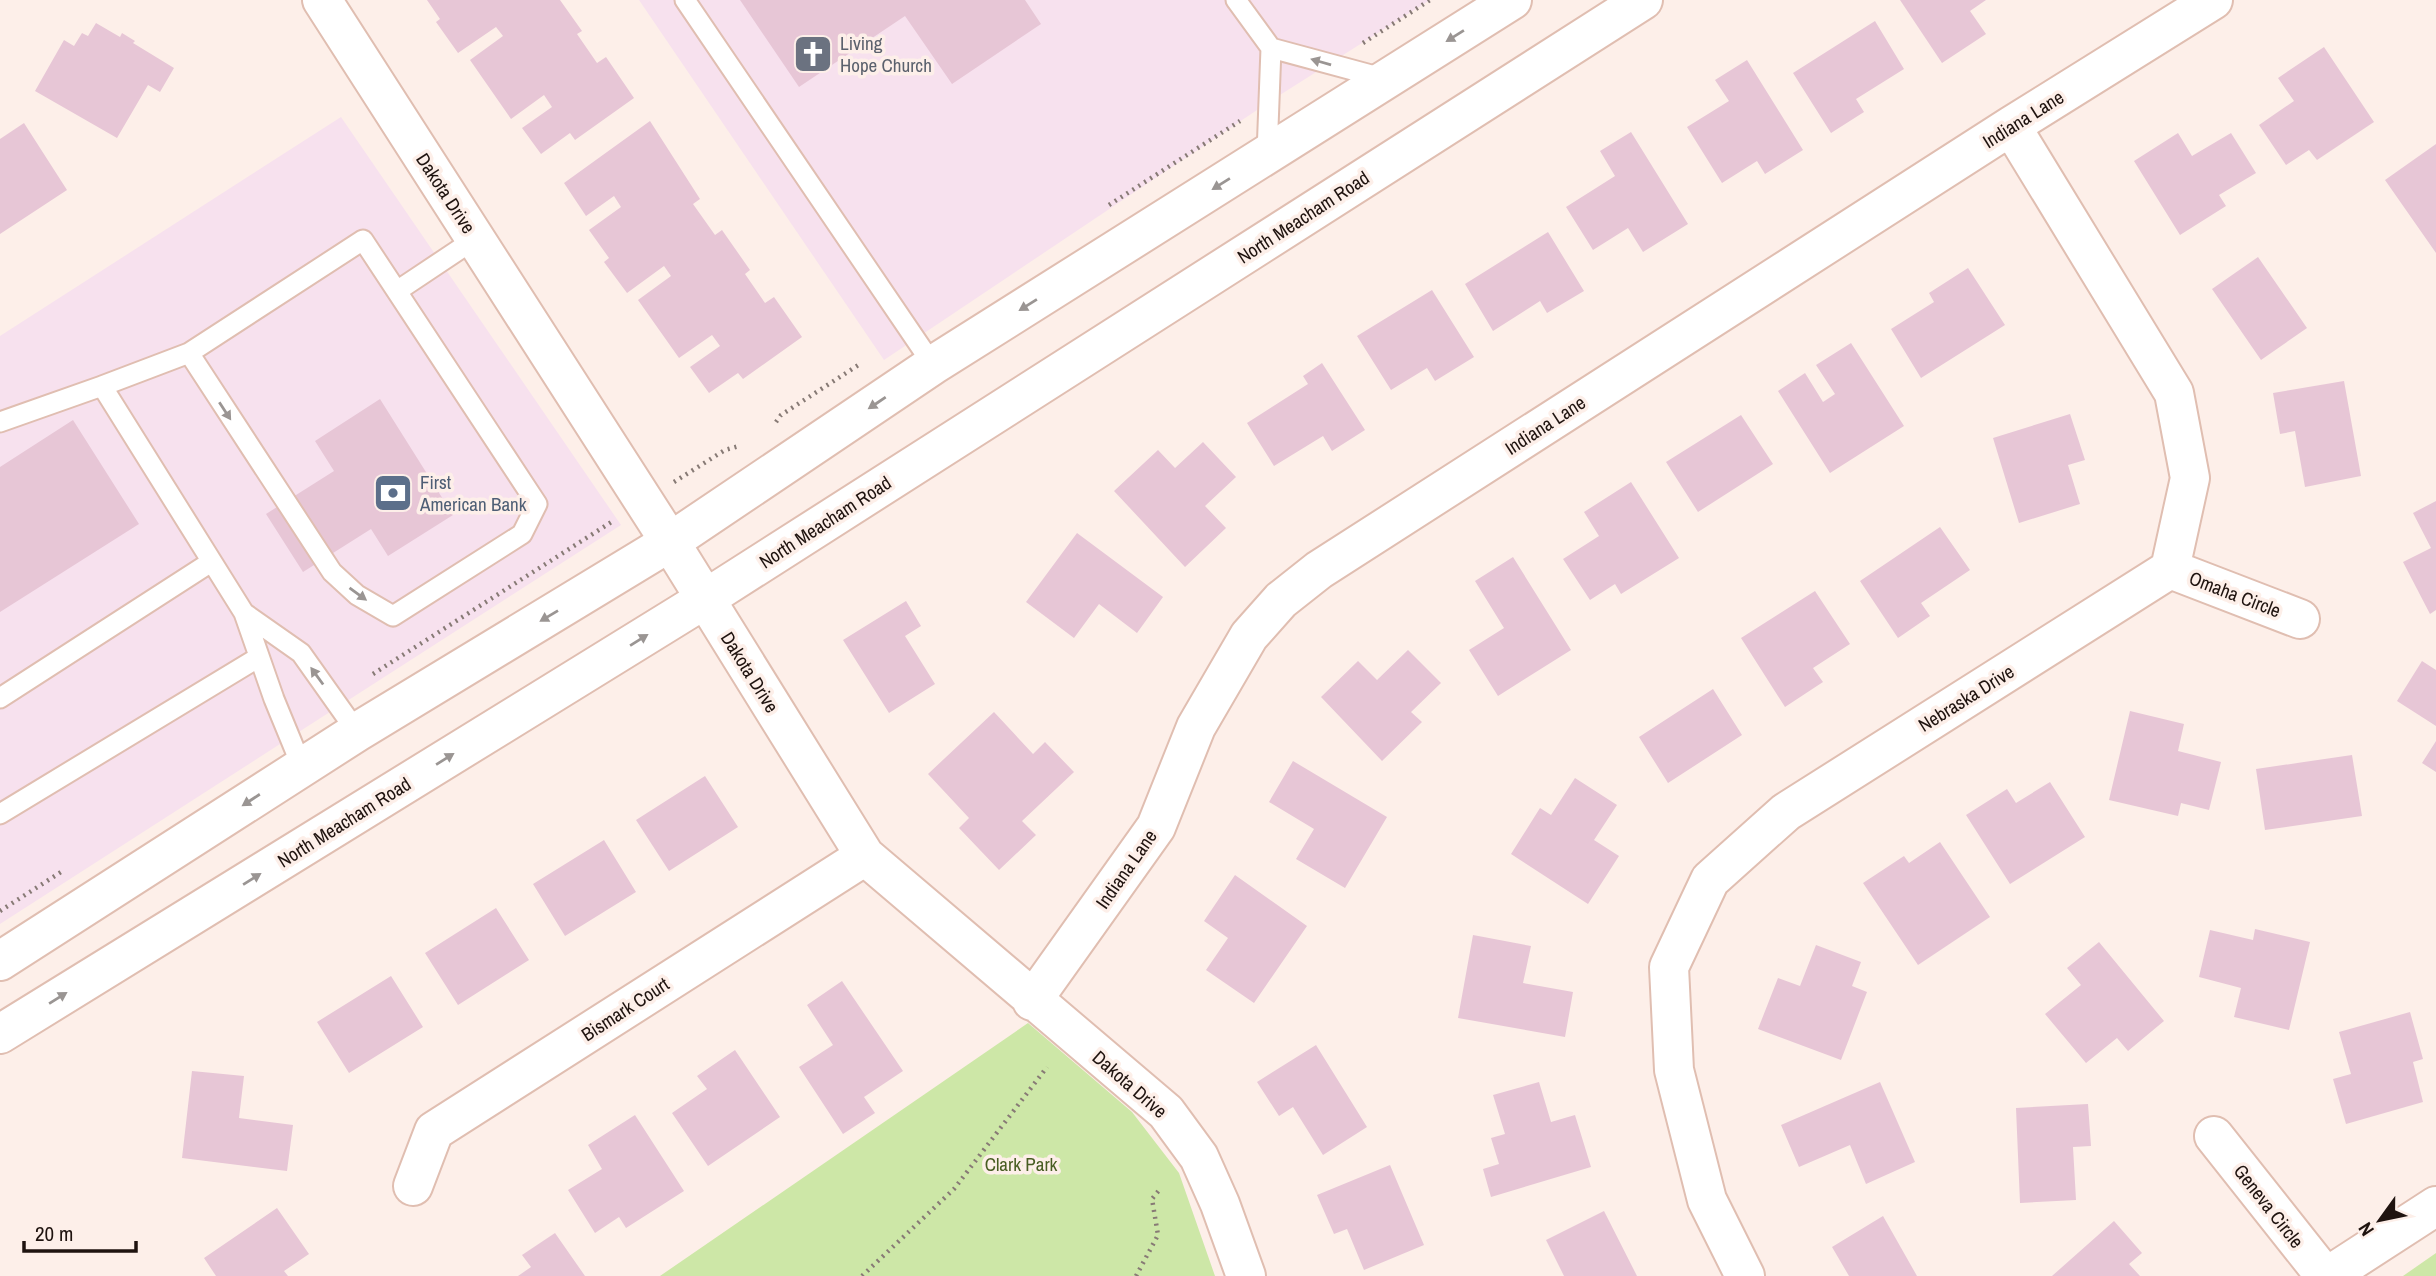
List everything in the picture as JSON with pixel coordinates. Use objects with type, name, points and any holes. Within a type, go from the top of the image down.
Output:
[{"type":"street","name":"Dakota Drive","points":[[322,0],[670,542],[864,856],[1166,1112],[1199,1157],[1220,1204],[1246,1276]]},
{"type":"street","points":[[0,961],[356,732],[670,542],[933,365],[1512,0]]},
{"type":"street","name":"North Meacham Road","points":[[0,1034],[705,599],[1643,0]]},
{"type":"street","name":"Indiana Lane","points":[[1032,1001],[1156,827],[1196,727],[1249,636],[1282,600],[1319,570],[2011,126],[2213,0]]},
{"type":"street","points":[[2011,126],[2174,393],[2190,478],[2170,569]]},
{"type":"street","name":"Omaha Circle","points":[[2170,569],[2300,619]]},
{"type":"street","name":"Nebraska Drive","points":[[1745,1276],[1707,1200],[1674,1070],[1669,967],[1710,880],[1786,812],[2170,569]]},
{"type":"street","name":"Bismark Court","points":[[412,1186],[434,1131],[864,856]]},
{"type":"street","name":"Geneva Circle","points":[[2214,1136],[2326,1276]]},
{"type":"street","points":[[2326,1276],[2436,1206]]},
{"type":"lane","points":[[685,0],[933,365]]},
{"type":"lane","points":[[1237,0],[1271,48],[1267,155]]},
{"type":"lane","points":[[1271,48],[1387,79]]},
{"type":"lane","points":[[397,291],[475,239]]},
{"type":"lane","points":[[0,422],[189,353],[363,240],[537,504],[522,534],[393,616],[357,595],[332,572],[189,353]]},
{"type":"lane","points":[[102,386],[244,613],[302,767]]},
{"type":"lane","points":[[0,698],[211,562]]},
{"type":"lane","points":[[244,613],[301,653],[356,732]]},
{"type":"lane","points":[[0,814],[259,657]]},
{"type":"path","points":[[1329,65],[1430,0]]},
{"type":"path","points":[[1107,206],[1269,102]]},
{"type":"path","points":[[770,432],[781,415],[911,332]]},
{"type":"path","points":[[333,699],[725,450],[751,443]]},
{"type":"path","points":[[0,911],[69,867]]},
{"type":"path","points":[[862,1276],[954,1189],[1047,1067]]},
{"type":"path","points":[[1136,1276],[1158,1235],[1152,1199],[1160,1189]]},
{"type":"shaded area","points":[[639,0],[1430,0],[1269,102],[884,360]]},
{"type":"shaded area","points":[[341,117],[621,525],[0,924],[0,336]]},
{"type":"green space","name":"Clark Park","points":[[1028,1023],[1132,1112],[1179,1173],[1215,1276],[660,1276]]},
{"type":"green space","points":[[2436,1253],[2436,1276],[2403,1276]]},
{"type":"building","points":[[427,0],[560,0],[582,31],[577,34],[597,63],[606,57],[634,98],[575,140],[570,133],[541,154],[522,128],[552,107],[544,95],[511,119],[470,60],[503,36],[496,27],[458,53],[436,22],[440,19]]},
{"type":"building","name":"Living Hope Church","points":[[740,0],[1025,0],[1041,24],[952,84],[905,16],[799,87]]},
{"type":"building","points":[[1900,0],[1986,0],[1970,11],[1986,34],[1942,63]]},
{"type":"building","points":[[1875,21],[1904,69],[1856,99],[1864,112],[1831,133],[1793,73]]},
{"type":"building","points":[[96,23],[120,37],[122,33],[135,41],[133,43],[174,68],[160,92],[148,85],[117,138],[35,91],[64,40],[74,46],[82,33],[88,36]]},
{"type":"building","points":[[2324,47],[2374,122],[2317,160],[2309,150],[2286,165],[2259,125],[2294,101],[2278,78]]},
{"type":"building","points":[[1747,60],[1803,150],[1765,174],[1757,161],[1722,183],[1687,127],[1729,101],[1715,80]]},
{"type":"building","points":[[650,121],[700,199],[693,204],[715,235],[722,230],[750,270],[745,274],[765,303],[774,297],[802,337],[743,379],[738,373],[709,393],[690,367],[720,346],[712,335],[679,358],[638,300],[671,276],[664,266],[627,293],[604,262],[609,258],[589,230],[621,207],[614,196],[586,216],[564,183]]},
{"type":"building","points":[[24,123],[67,190],[0,234],[0,139]]},
{"type":"building","points":[[1631,132],[1688,224],[1643,252],[1628,228],[1593,250],[1566,207],[1615,176],[1600,151]]},
{"type":"building","points":[[2178,133],[2192,156],[2231,133],[2256,173],[2219,195],[2226,206],[2180,235],[2134,161]]},
{"type":"building","points":[[2436,144],[2436,253],[2385,180]]},
{"type":"building","points":[[1548,232],[1584,291],[1547,313],[1540,301],[1493,331],[1465,284]]},
{"type":"building","points":[[2258,257],[2307,328],[2261,360],[2212,289]]},
{"type":"building","points":[[1968,268],[2005,325],[1921,378],[1891,329],[1934,302],[1929,293]]},
{"type":"building","points":[[1432,290],[1474,357],[1435,381],[1427,368],[1391,390],[1357,336]]},
{"type":"building","points":[[1851,343],[1904,426],[1830,473],[1778,391],[1805,373],[1823,402],[1835,394],[1816,365]]},
{"type":"building","points":[[1322,363],[1365,430],[1332,451],[1323,436],[1274,466],[1247,423],[1308,384],[1303,376]]},
{"type":"building","points":[[2344,381],[2361,476],[2305,487],[2295,431],[2280,434],[2273,393]]},
{"type":"building","name":"First American Bank","points":[[380,399],[453,515],[388,556],[371,529],[303,572],[266,514],[334,471],[315,441]]},
{"type":"building","points":[[2070,414],[2085,460],[2068,465],[2080,504],[2019,523],[1993,438]]},
{"type":"building","points":[[1741,415],[1773,464],[1698,512],[1666,462]]},
{"type":"building","points":[[73,420],[139,524],[0,612],[0,467]]},
{"type":"building","points":[[1203,442],[1236,477],[1205,506],[1226,528],[1185,567],[1114,491],[1158,450],[1175,468]]},
{"type":"building","points":[[1631,482],[1679,558],[1621,594],[1615,584],[1590,600],[1563,559],[1599,536],[1584,512]]},
{"type":"building","points":[[2436,501],[2436,610],[2430,614],[2403,562],[2431,548],[2413,513]]},
{"type":"building","points":[[1940,527],[1970,570],[1921,603],[1930,616],[1898,638],[1860,581]]},
{"type":"building","points":[[1077,533],[1163,597],[1137,633],[1099,604],[1074,638],[1026,602]]},
{"type":"building","points":[[1513,557],[1571,650],[1498,696],[1469,650],[1504,628],[1475,581]]},
{"type":"building","points":[[1815,591],[1850,644],[1813,668],[1823,682],[1785,707],[1741,638]]},
{"type":"building","points":[[906,601],[921,626],[905,636],[935,684],[889,713],[843,640]]},
{"type":"building","points":[[1408,650],[1441,683],[1411,712],[1422,722],[1382,761],[1321,697],[1358,661],[1377,680]]},
{"type":"building","points":[[2422,661],[2436,670],[2436,726],[2397,701]]},
{"type":"building","points":[[1713,689],[1742,735],[1668,783],[1639,737]]},
{"type":"building","points":[[2130,711],[2184,724],[2178,751],[2221,762],[2209,810],[2181,803],[2178,816],[2109,800]]},
{"type":"building","points":[[994,712],[1033,754],[1045,742],[1074,772],[1022,821],[1036,835],[999,870],[959,828],[969,818],[928,774]]},
{"type":"building","points":[[2436,741],[2436,772],[2422,763]]},
{"type":"building","points":[[2352,755],[2362,816],[2265,830],[2256,769]]},
{"type":"building","points":[[1293,761],[1387,817],[1345,888],[1296,859],[1314,829],[1269,802]]},
{"type":"building","points":[[705,776],[738,827],[669,871],[636,820]]},
{"type":"building","points":[[1575,778],[1617,805],[1594,840],[1619,856],[1588,904],[1511,854],[1540,808],[1551,815]]},
{"type":"building","points":[[2050,782],[2085,837],[2010,884],[1966,815],[2007,789],[2016,803]]},
{"type":"building","points":[[604,840],[636,892],[565,936],[533,884]]},
{"type":"building","points":[[1940,842],[1990,917],[1918,965],[1863,883],[1904,856],[1909,863]]},
{"type":"building","points":[[1235,875],[1307,926],[1254,1003],[1206,970],[1228,938],[1204,921]]},
{"type":"building","points":[[496,908],[529,960],[458,1005],[425,953]]},
{"type":"building","points":[[2255,929],[2310,942],[2289,1030],[2234,1017],[2241,988],[2199,977],[2210,930],[2253,940]]},
{"type":"building","points":[[1473,935],[1531,946],[1523,983],[1573,992],[1565,1037],[1458,1018]]},
{"type":"building","points":[[2099,942],[2164,1021],[2128,1051],[2117,1038],[2086,1063],[2045,1014],[2081,985],[2067,968]]},
{"type":"building","points":[[1816,945],[1861,962],[1852,986],[1867,992],[1841,1060],[1758,1029],[1778,978],[1800,986]]},
{"type":"building","points":[[391,976],[423,1027],[349,1073],[317,1022]]},
{"type":"building","points":[[842,981],[903,1071],[864,1097],[875,1113],[843,1134],[799,1067],[833,1045],[807,1005]]},
{"type":"building","points":[[2410,1012],[2423,1059],[2413,1062],[2423,1102],[2346,1124],[2333,1079],[2351,1074],[2339,1032]]},
{"type":"building","points":[[1316,1045],[1367,1127],[1323,1155],[1293,1107],[1279,1116],[1257,1082]]},
{"type":"building","points":[[735,1050],[780,1117],[708,1166],[672,1113],[707,1089],[697,1076]]},
{"type":"building","points":[[192,1071],[244,1076],[239,1118],[293,1125],[287,1171],[182,1158]]},
{"type":"building","points":[[1539,1082],[1551,1122],[1575,1115],[1591,1167],[1491,1197],[1483,1169],[1499,1164],[1491,1138],[1505,1134],[1493,1095]]},
{"type":"building","points":[[1880,1082],[1915,1162],[1866,1184],[1850,1145],[1799,1167],[1781,1125]]},
{"type":"building","points":[[2088,1104],[2091,1146],[2073,1147],[2076,1200],[2020,1203],[2016,1108]]},
{"type":"building","points":[[635,1115],[684,1191],[626,1228],[619,1217],[595,1233],[568,1190],[602,1169],[588,1145]]},
{"type":"building","points":[[1390,1165],[1424,1245],[1364,1270],[1347,1229],[1334,1234],[1317,1195]]},
{"type":"building","points":[[277,1208],[309,1254],[284,1271],[288,1276],[216,1276],[204,1258]]},
{"type":"building","points":[[1604,1211],[1637,1276],[1564,1276],[1546,1240]]},
{"type":"building","points":[[1883,1216],[1917,1276],[1849,1276],[1832,1247]]},
{"type":"building","points":[[2114,1221],[2142,1253],[2129,1264],[2140,1276],[2052,1276]]},
{"type":"building","points":[[555,1233],[585,1276],[518,1276],[531,1267],[522,1255]]},
{"type":"place","name":"Living Hope Church","points":[[813,54]]},
{"type":"place","name":"First American Bank","points":[[393,493]]}]
